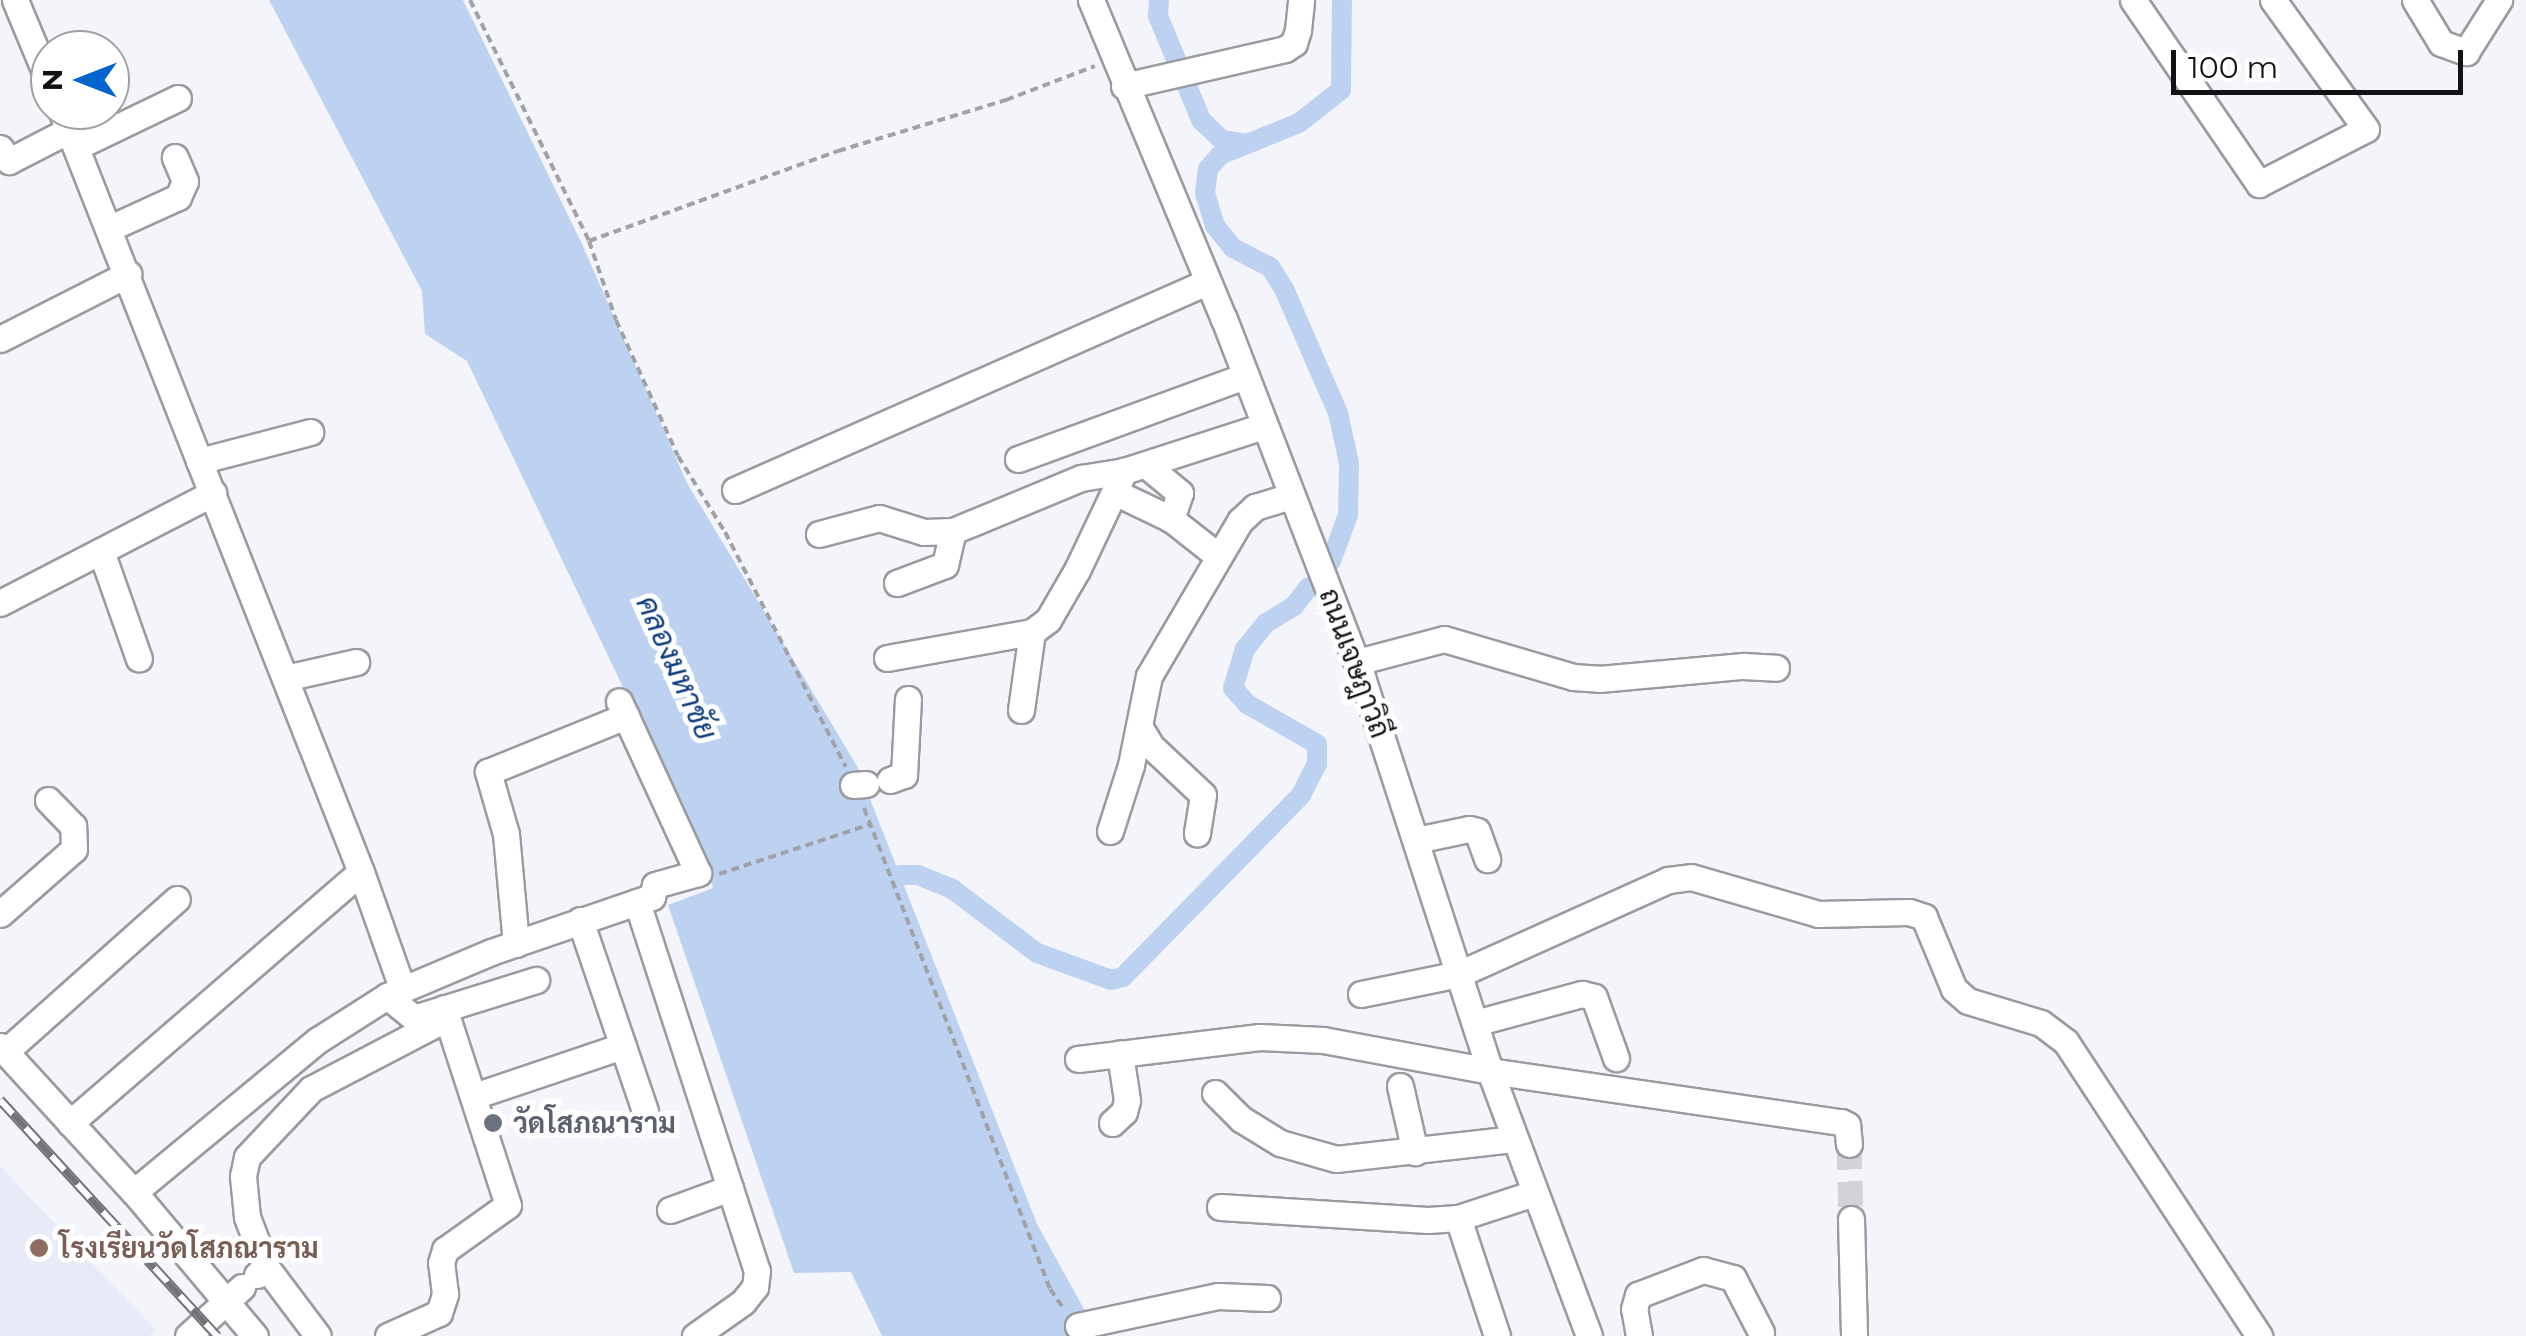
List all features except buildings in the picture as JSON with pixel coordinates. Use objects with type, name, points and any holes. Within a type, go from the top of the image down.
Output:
[{"type":"street","points":[[15,0],[30,36]]},
{"type":"street","name":"ถนนเจษฎาวิถี","points":[[1091,0],[1245,376],[1356,662],[1490,1071],[1589,1336]]},
{"type":"street","points":[[1119,74],[1285,48],[1294,42],[1301,0]]},
{"type":"street","points":[[2133,0],[2259,184],[2366,129],[2273,0]]},
{"type":"street","points":[[2415,0],[2440,42],[2466,52],[2499,0]]},
{"type":"street","points":[[130,112],[178,98]]},
{"type":"street","points":[[0,148],[9,161],[67,130]]},
{"type":"street","points":[[69,130],[362,872],[394,992],[414,1018],[445,1013]]},
{"type":"street","points":[[110,228],[178,197],[184,182],[175,157]]},
{"type":"street","points":[[0,339],[128,274]]},
{"type":"street","points":[[735,490],[1206,282]]},
{"type":"street","points":[[1018,458],[1245,376]]},
{"type":"street","points":[[819,534],[879,518],[924,532],[953,532],[1082,478],[1135,468],[1263,426]]},
{"type":"street","points":[[200,461],[310,432]]},
{"type":"street","points":[[1135,468],[1180,493],[1171,519]]},
{"type":"street","points":[[886,658],[1032,632],[1048,620],[1135,468]]},
{"type":"street","points":[[0,604],[213,493]]},
{"type":"street","points":[[1110,831],[1149,676],[1218,556],[1255,507],[1291,496]]},
{"type":"street","points":[[1126,498],[1171,519],[1218,556]]},
{"type":"street","points":[[897,582],[945,565],[953,532]]},
{"type":"street","points":[[101,551],[140,659]]},
{"type":"street","points":[[1021,710],[1032,632]]},
{"type":"street","points":[[1356,662],[1444,639],[1573,677],[1599,680],[1743,666],[1776,668]]},
{"type":"street","points":[[285,678],[356,662]]},
{"type":"street","points":[[870,783],[904,775],[908,699]]},
{"type":"street","points":[[134,1192],[318,1040],[394,992],[580,920],[652,897],[655,885],[698,870],[622,708],[488,772],[506,834],[516,944]]},
{"type":"street","points":[[1139,726],[1151,746],[1204,795],[1197,834]]},
{"type":"street","points":[[0,914],[74,849],[73,826],[48,800]]},
{"type":"street","points":[[1416,840],[1468,829],[1477,831],[1487,859]]},
{"type":"street","points":[[70,1122],[362,872]]},
{"type":"street","points":[[1361,994],[1459,974],[1650,888],[1692,877],[1818,914],[1908,912],[1924,918],[1954,990],[1968,1002],[2042,1023],[2066,1042],[2259,1336]]},
{"type":"street","points":[[176,899],[3,1049],[134,1192],[318,1336]]},
{"type":"street","points":[[636,902],[757,1270],[755,1287],[743,1302],[694,1336]]},
{"type":"street","points":[[580,920],[645,1111]]},
{"type":"street","points":[[255,1336],[247,1283],[243,1194],[247,1157],[311,1090],[445,1013],[536,980]]},
{"type":"street","points":[[1475,1024],[1582,994],[1594,997],[1616,1058]]},
{"type":"street","points":[[388,1336],[438,1313],[445,1294],[441,1263],[445,1250],[508,1205],[445,1013]]},
{"type":"street","points":[[1078,1059],[1280,1036],[1841,1122],[1847,1126],[1849,1144]]},
{"type":"street","points":[[474,1096],[623,1046]]},
{"type":"street","points":[[1112,1123],[1124,1112],[1127,1100],[1120,1054]]},
{"type":"street","points":[[1400,1086],[1415,1152]]},
{"type":"street","points":[[1215,1092],[1280,1144],[1314,1154],[1362,1159],[1515,1139]]},
{"type":"street","points":[[670,1210],[730,1188]]},
{"type":"street","points":[[1220,1207],[1403,1220],[1458,1218],[1534,1193]]},
{"type":"street","points":[[1458,1218],[1488,1333]]},
{"type":"street","points":[[1850,1219],[1854,1336]]},
{"type":"street","points":[[1639,1336],[1634,1310],[1638,1294],[1703,1270],[1718,1270],[1733,1278],[1761,1332]]},
{"type":"street","points":[[188,1336],[247,1283]]},
{"type":"street","points":[[1078,1326],[1208,1298],[1266,1298]]},
{"type":"path","points":[[470,0],[589,241],[616,320],[678,456],[870,783]]},
{"type":"path","points":[[589,241],[838,152],[1006,100],[1119,74]]},
{"type":"path","points":[[706,878],[871,824],[1050,1289],[1078,1326]]},
{"type":"shaded area","name":"โรงเรียนวัดโสภณาราม","points":[[0,1166],[156,1330],[149,1336],[0,1336]]},
{"type":"water","name":"คลองมหาชัย","points":[[269,0],[463,0],[582,244],[687,483],[857,766],[1037,1224],[1099,1336],[882,1336],[851,1272],[794,1273],[668,905],[713,888],[697,842],[467,361],[425,334],[422,291]]},
{"type":"waterway","points":[[1159,0],[1158,16],[1201,120],[1222,140],[1247,144]]},
{"type":"waterway","points":[[1331,561],[1348,515],[1349,463],[1338,413],[1284,289],[1270,267],[1233,248],[1215,226],[1205,193],[1208,169],[1220,155],[1299,123],[1341,90],[1342,0]]},
{"type":"waterway","points":[[900,875],[918,875],[951,888],[1037,953],[1111,980],[1123,977],[1301,795],[1317,764],[1317,744],[1247,704],[1233,688],[1245,649],[1266,623],[1294,606],[1309,587]]},
{"type":"tunnel","points":[[1849,1144],[1851,1219]]},
{"type":"railway","points":[[0,1100],[217,1336]]},
{"type":"place","name":"วัดโสภณาราม","points":[[493,1123]]},
{"type":"place","name":"โรงเรียนวัดโสภณาราม","points":[[39,1248]]}]
